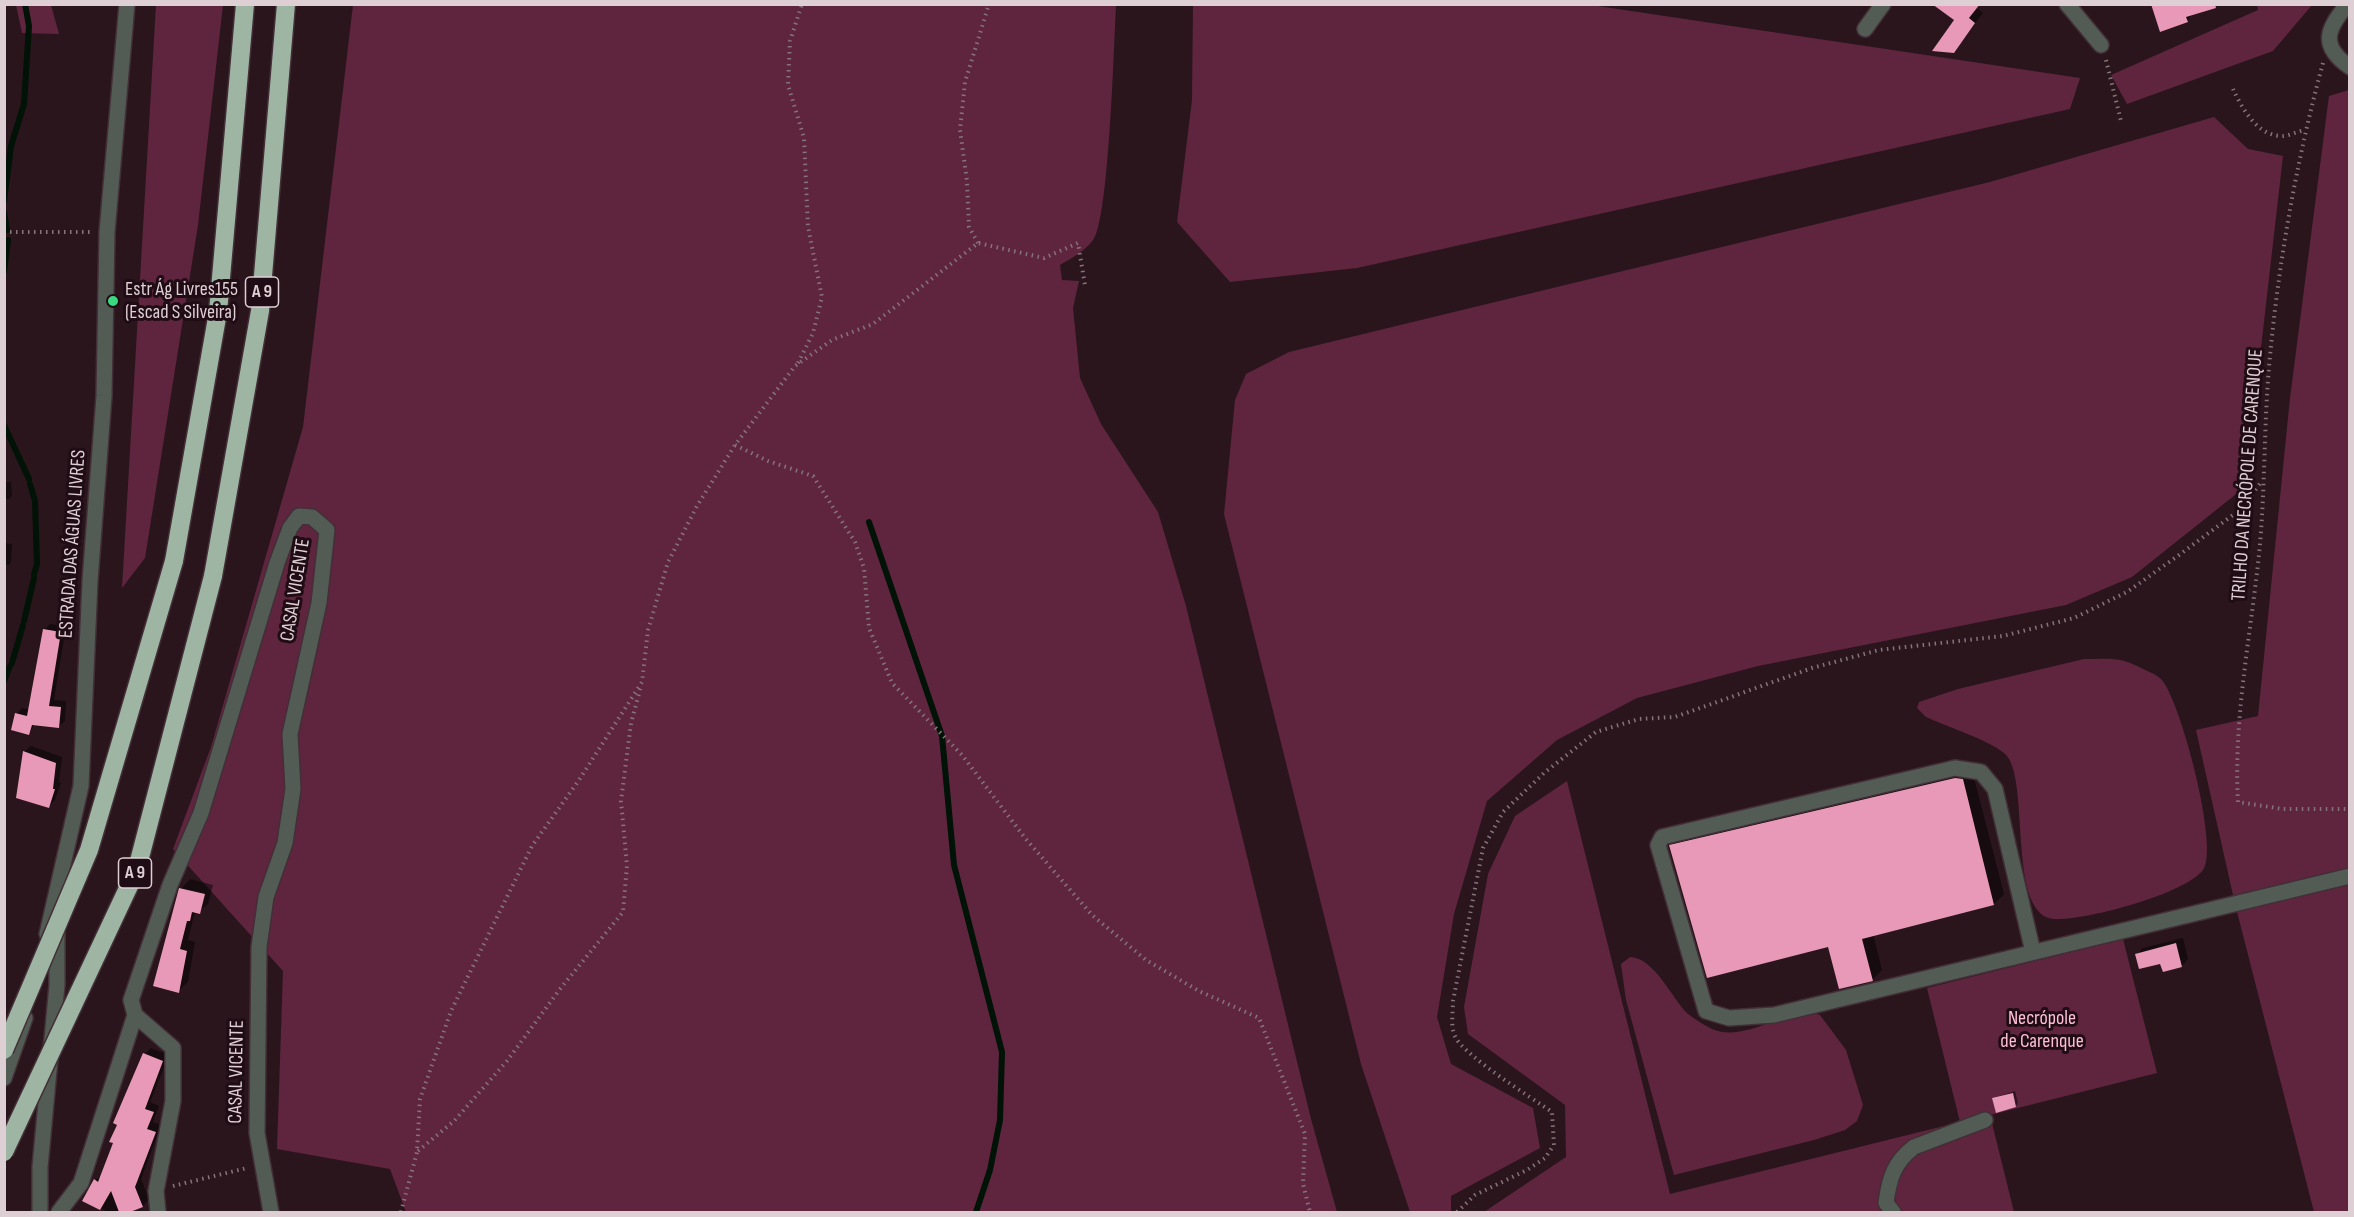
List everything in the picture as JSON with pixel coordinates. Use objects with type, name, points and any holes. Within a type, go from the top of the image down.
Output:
[{"type":"highway","name":"A 9","points":[[4,1050],[89,850],[174,561],[218,312],[245,4]]},
{"type":"highway","name":"A 9","points":[[4,1152],[137,869],[213,576],[260,311],[286,4]]},
{"type":"street","name":"ESTRADA DAS ÁGUAS LIVRES","points":[[4,1078],[22,1030],[57,896],[81,786],[90,581],[104,396],[107,232],[127,4]]},
{"type":"street","points":[[1865,29],[1883,4]]},
{"type":"street","points":[[2067,4],[2101,45]]},
{"type":"street","points":[[2348,4],[2331,26],[2329,42],[2338,58],[2349,67]]},
{"type":"street","name":"CASAL VICENTE","points":[[59,1212],[81,1183],[135,1015],[131,1000],[170,885],[201,813],[277,563],[290,528],[299,516],[312,517],[327,530],[320,591],[290,734],[293,789],[285,843],[266,897],[259,947],[258,1133],[271,1212]]},
{"type":"street","points":[[2033,952],[1995,789],[1981,772],[1955,768],[1662,837],[1658,844],[1706,1011],[1729,1018],[1774,1015],[2349,876]]},
{"type":"street","points":[[40,1212],[40,1167],[57,985],[57,896]]},
{"type":"street","points":[[135,1015],[173,1048],[172,1101],[156,1191],[158,1212]]},
{"type":"street","points":[[1893,1212],[1886,1203],[1889,1177],[1905,1154],[1914,1147],[1985,1120]]},
{"type":"path","points":[[798,364],[813,333],[822,297],[808,227],[804,138],[788,85],[790,41],[802,4]]},
{"type":"path","points":[[988,4],[966,82],[960,130],[967,181],[969,227],[978,243],[1044,258],[1078,243],[1085,285]]},
{"type":"path","name":"TRILHO DA NECRÓPOLE DE CARENQUE","points":[[2329,42],[2305,130],[2288,222],[2269,365],[2260,542],[2236,758],[2238,802],[2283,809],[2349,808]]},
{"type":"path","points":[[2101,45],[2121,121]]},
{"type":"path","points":[[2233,89],[2242,109],[2262,130],[2282,136],[2305,130]]},
{"type":"path","points":[[4,232],[107,232]]},
{"type":"path","points":[[417,1152],[454,1121],[507,1061],[560,989],[623,912],[627,866],[621,801],[632,723],[642,682],[648,630],[668,562],[697,506],[764,404],[798,364],[832,340],[873,324],[978,243]]},
{"type":"path","points":[[735,445],[768,461],[813,476],[855,542],[864,568],[869,628],[892,683],[962,755],[1024,837],[1092,915],[1146,960],[1199,992],[1259,1018],[1305,1134],[1303,1184],[1310,1212]]},
{"type":"path","points":[[1457,1212],[1475,1195],[1545,1158],[1554,1145],[1552,1112],[1475,1057],[1455,1038],[1453,1022],[1453,1001],[1483,848],[1503,812],[1544,773],[1596,732],[1639,719],[1675,717],[1812,668],[1879,651],[2003,636],[2074,618],[2127,592],[2179,555],[2241,509],[2262,481]]},
{"type":"path","points":[[402,1212],[417,1152],[420,1099],[451,1011],[532,846],[579,780],[642,682]]},
{"type":"path","points":[[156,1191],[262,1164]]},
{"type":"green space","points":[[16,5],[51,5],[59,34],[22,33]]},
{"type":"green space","points":[[156,5],[223,5],[198,225],[145,558],[122,588]]},
{"type":"green space","points":[[353,5],[1116,5],[1107,167],[1098,226],[1090,244],[1060,265],[1062,280],[1079,281],[1073,308],[1080,378],[1101,424],[1158,512],[1186,606],[1311,1119],[1337,1212],[406,1212],[390,1169],[277,1149],[283,971],[173,849],[211,747],[303,427]]},
{"type":"green space","points":[[1193,5],[1591,5],[2080,78],[2070,109],[1357,268],[1230,282],[1177,222],[1192,100]]},
{"type":"green space","points":[[2257,5],[2312,5],[2273,51],[2127,104],[2111,75],[2258,10]]},
{"type":"green space","points":[[2349,90],[2349,1212],[2314,1212],[2235,904],[2196,730],[2258,716],[2290,398],[2329,96]]},
{"type":"green space","points":[[2214,117],[2248,149],[2283,156],[2245,487],[2132,577],[2066,605],[1758,666],[1637,698],[1557,740],[1487,801],[1454,914],[1437,1017],[1451,1064],[1533,1108],[1540,1148],[1451,1196],[1451,1212],[1410,1212],[1361,1064],[1224,514],[1235,400],[1246,374],[1289,352],[1990,182]]},
{"type":"green space","points":[[2084,659],[2122,660],[2161,679],[2178,714],[2196,774],[2206,834],[2207,857],[2203,870],[2193,879],[2156,897],[2087,916],[2054,919],[2039,912],[2030,896],[2021,847],[2014,771],[2007,756],[1981,740],[1926,717],[1917,708],[1919,702],[1958,689]]},
{"type":"green space","name":"Necrópole de Carenque","points":[[1567,781],[1670,1194],[1960,1122],[1927,988],[2123,939],[2157,1073],[1990,1115],[2014,1212],[1484,1212],[1566,1157],[1565,1105],[1468,1034],[1464,1007],[1488,874],[1515,816]]},
{"type":"green space","points":[[1630,957],[1647,964],[1688,1014],[1712,1029],[1739,1032],[1795,1015],[1808,1013],[1820,1015],[1846,1050],[1863,1105],[1857,1121],[1845,1130],[1814,1140],[1674,1175],[1626,1000],[1621,964]]},
{"type":"building","points":[[1932,4],[1980,4],[1969,18],[1975,23],[1954,53],[1932,51],[1954,20]]},
{"type":"building","points":[[2151,4],[2215,4],[2216,8],[2186,17],[2188,22],[2160,32]]},
{"type":"building","points":[[43,629],[61,632],[49,706],[61,707],[59,728],[32,725],[29,735],[11,730],[15,713],[27,716]]},
{"type":"building","points":[[23,751],[56,763],[53,789],[55,789],[49,808],[16,798]]},
{"type":"building","points":[[1955,778],[1963,779],[1994,905],[1862,939],[1873,981],[1839,989],[1828,947],[1707,978],[1669,845]]},
{"type":"building","points":[[179,888],[205,894],[200,914],[192,912],[190,921],[187,921],[180,949],[187,951],[179,993],[153,986]]},
{"type":"building","points":[[2176,943],[2182,967],[2163,972],[2160,964],[2139,969],[2135,954]]},
{"type":"building","points":[[143,1053],[163,1061],[145,1109],[154,1112],[147,1129],[156,1132],[135,1187],[143,1207],[130,1212],[119,1212],[111,1191],[100,1210],[82,1201],[94,1179],[98,1182],[113,1143],[109,1142],[117,1125],[113,1123]]},
{"type":"building","points":[[2013,1093],[2016,1107],[1996,1113],[1992,1098]]},
{"type":"waterway","points":[[4,201],[11,146],[24,104],[29,26],[25,4]]},
{"type":"waterway","points":[[4,212],[7,230]]},
{"type":"waterway","points":[[4,271],[8,240]]},
{"type":"waterway","points":[[4,425],[29,479]]},
{"type":"waterway","points":[[30,484],[35,501],[37,564],[34,574]]},
{"type":"waterway","points":[[869,522],[942,736],[954,865],[1002,1052],[1000,1120],[990,1170],[976,1212]]},
{"type":"waterway","points":[[24,621],[34,578]]},
{"type":"waterway","points":[[12,663],[23,625]]},
{"type":"waterway","points":[[4,681],[10,666]]},
{"type":"place","name":"Estr Ág Livres155 (Escad S Silveira)","points":[[113,301]]}]
